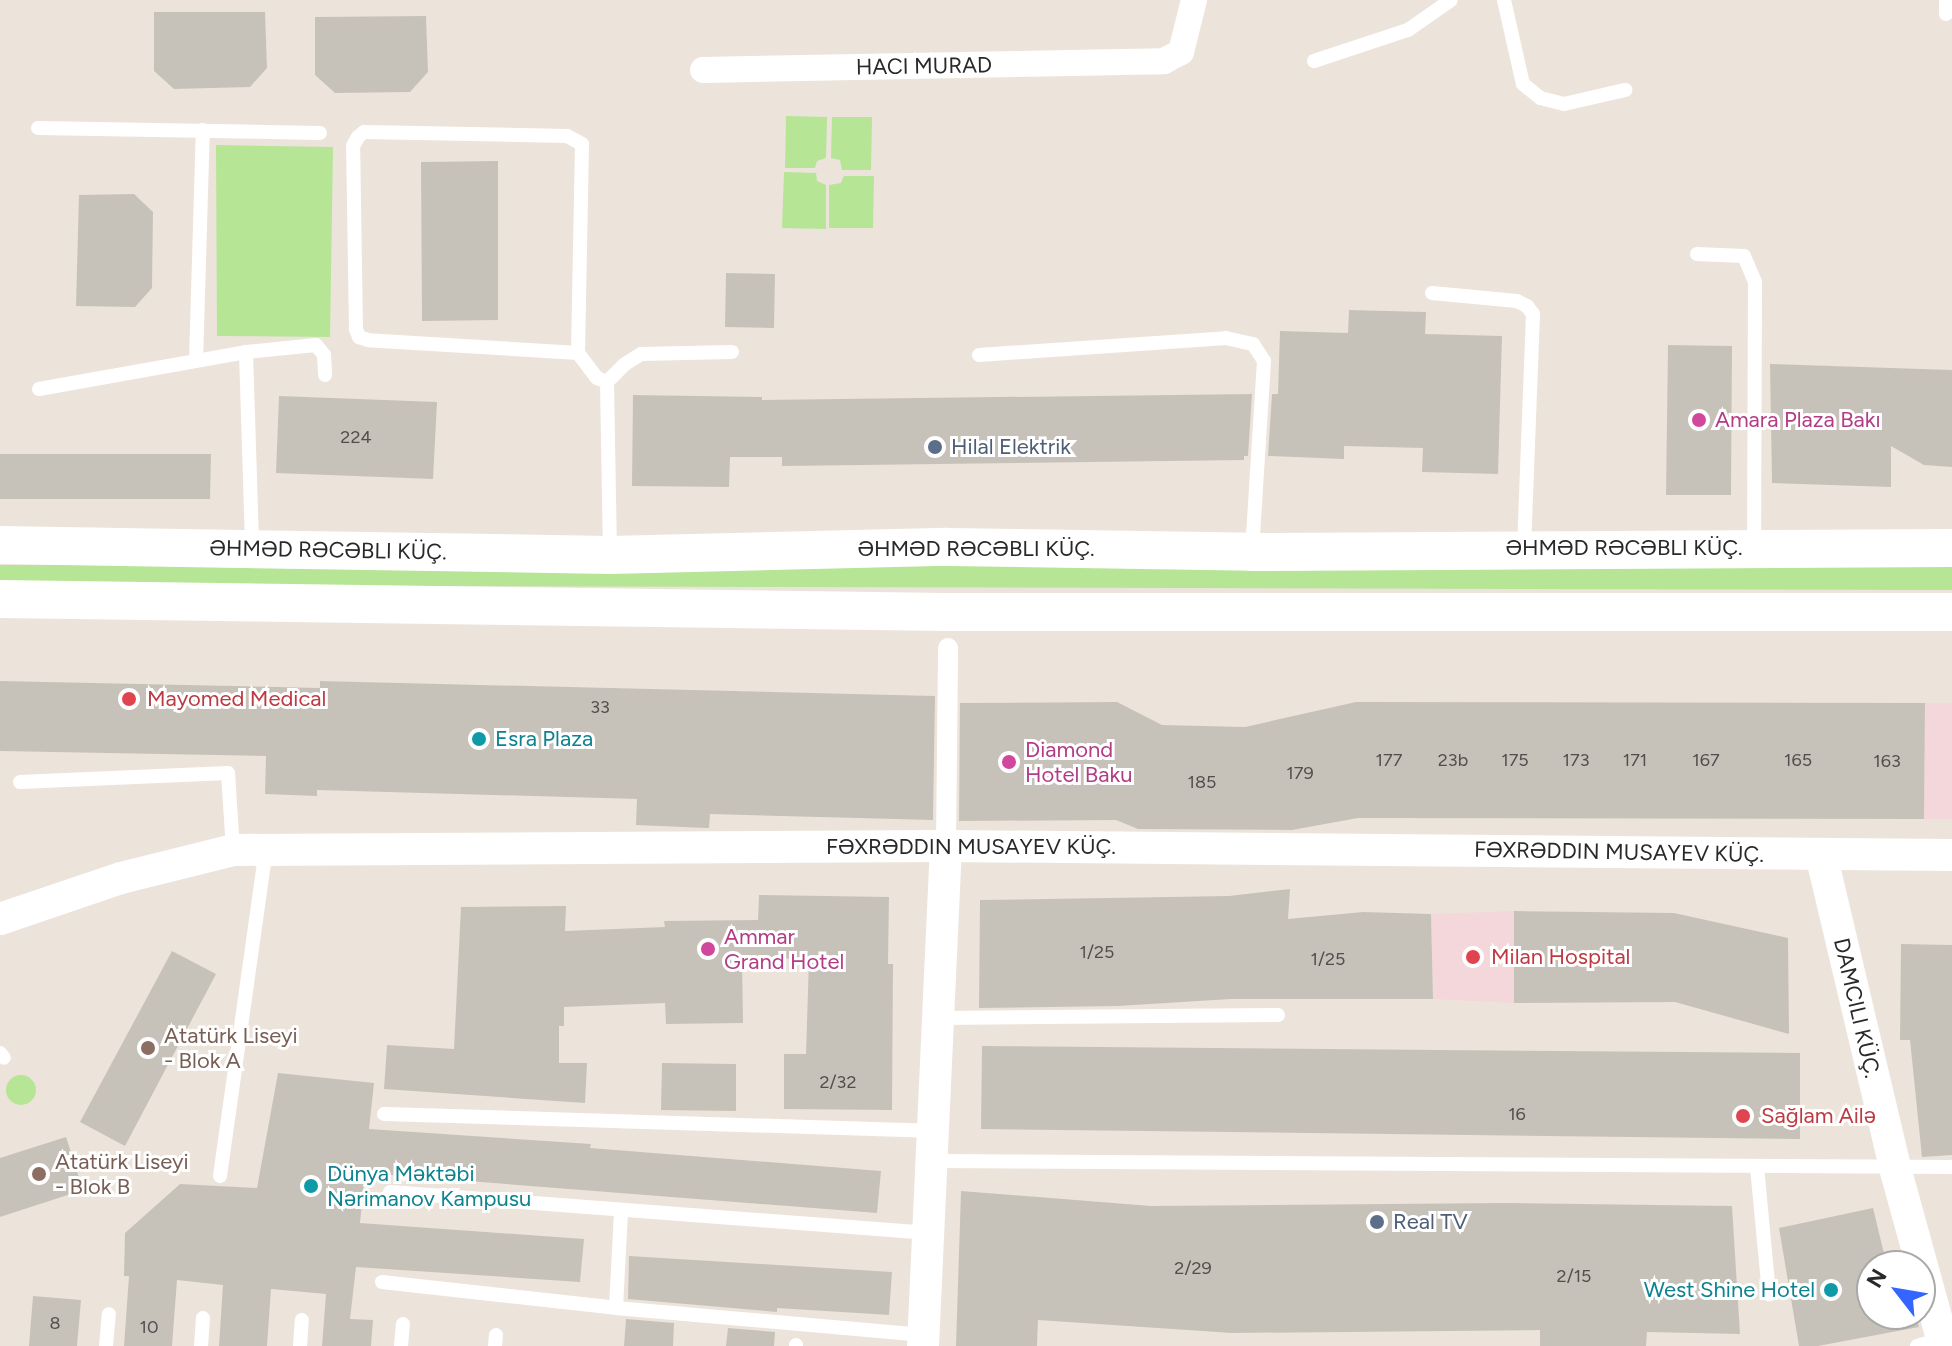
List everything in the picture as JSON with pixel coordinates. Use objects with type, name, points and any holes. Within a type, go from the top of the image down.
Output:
[{"type":"main road","name":"ƏHMƏD RƏCƏBLI KÜÇ.","points":[[0,545],[610,555],[947,547],[1252,552],[1524,548],[1952,548]]},
{"type":"main road","points":[[0,599],[947,612],[1952,612]]},
{"type":"street","points":[[703,70],[1164,61],[1181,52],[1194,0]]},
{"type":"street","points":[[923,1340],[940,1018],[948,648]]},
{"type":"street","name":"FƏXRƏDDIN MUSAYEV KÜÇ.","points":[[0,919],[121,878],[233,850],[946,846],[1952,855]]},
{"type":"street","points":[[1821,854],[1934,1344]]},
{"type":"lane","points":[[1314,61],[1408,30],[1451,0]]},
{"type":"lane","points":[[1504,0],[1523,84],[1540,98],[1564,104],[1625,90]]},
{"type":"lane","points":[[38,128],[320,133]]},
{"type":"lane","points":[[196,361],[203,130]]},
{"type":"lane","points":[[578,353],[359,337],[356,329],[353,146],[358,137],[364,132],[567,136],[582,144],[578,353],[597,378],[607,382]]},
{"type":"lane","points":[[1697,254],[1744,256],[1755,282],[1754,549]]},
{"type":"lane","points":[[1432,293],[1517,301],[1533,314],[1524,548]]},
{"type":"lane","points":[[979,355],[1226,338],[1253,344],[1264,361],[1252,552]]},
{"type":"lane","points":[[39,389],[246,352],[316,345],[324,355],[325,375]]},
{"type":"lane","points":[[246,352],[252,548]]},
{"type":"lane","points":[[610,555],[607,382],[625,364],[641,354],[732,352]]},
{"type":"lane","points":[[20,782],[228,773],[233,850]]},
{"type":"lane","points":[[220,1176],[266,849]]},
{"type":"lane","points":[[940,1018],[1278,1015]]},
{"type":"lane","points":[[384,1114],[934,1146],[1757,1167],[1952,1167]]},
{"type":"lane","points":[[1757,1167],[1769,1294]]},
{"type":"lane","points":[[390,1192],[621,1212],[929,1233]]},
{"type":"lane","points":[[616,1308],[621,1212]]},
{"type":"lane","points":[[382,1282],[923,1340]]},
{"type":"lane","points":[[106,1346],[109,1314]]},
{"type":"lane","points":[[201,1346],[203,1318]]},
{"type":"lane","points":[[300,1346],[302,1320]]},
{"type":"lane","points":[[401,1346],[403,1324]]},
{"type":"shaded area","points":[[1925,703],[1952,703],[1952,819],[1924,819]]},
{"type":"shaded area","name":"Milan Hospital","points":[[1514,911],[1514,1003],[1433,999],[1431,914]]},
{"type":"green space","points":[[786,116],[827,117],[826,158],[817,161],[815,168],[785,168]]},
{"type":"green space","points":[[832,117],[872,117],[871,170],[842,170],[840,160],[831,158]]},
{"type":"green space","points":[[216,145],[333,147],[330,337],[217,336]]},
{"type":"green space","points":[[784,172],[816,173],[817,181],[826,185],[826,229],[782,228]]},
{"type":"green space","points":[[844,176],[874,176],[873,228],[829,228],[829,185],[841,183]]},
{"type":"green space","points":[[1952,561],[1952,590],[0,585],[0,565]]},
{"type":"green space","points":[[21,1075],[32,1079],[36,1090],[32,1101],[21,1105],[10,1101],[6,1090],[10,1079]]},
{"type":"building","points":[[154,12],[265,12],[267,68],[250,87],[174,89],[154,71]]},
{"type":"building","points":[[426,16],[428,72],[410,92],[335,93],[315,75],[315,17]]},
{"type":"building","points":[[498,161],[498,320],[422,321],[421,162]]},
{"type":"building","points":[[134,194],[153,212],[152,288],[135,307],[76,306],[79,195]]},
{"type":"building","points":[[726,273],[775,274],[774,328],[725,327]]},
{"type":"building","points":[[1349,310],[1426,312],[1425,334],[1502,336],[1498,474],[1422,472],[1423,448],[1344,446],[1344,459],[1268,456],[1272,394],[1278,394],[1280,331],[1348,333]]},
{"type":"building","name":"Amara Plaza Bakı","points":[[1668,345],[1732,346],[1731,495],[1666,495]]},
{"type":"building","points":[[1770,364],[1952,370],[1952,467],[1924,465],[1891,446],[1891,487],[1772,483]]},
{"type":"building","points":[[1252,394],[1248,456],[1244,456],[1244,460],[782,466],[782,457],[730,457],[729,487],[632,486],[633,395],[762,397],[762,400]]},
{"type":"building","points":[[279,396],[437,402],[433,479],[276,473]]},
{"type":"building","points":[[0,454],[211,454],[210,499],[0,499]]},
{"type":"building","points":[[0,681],[320,688],[320,681],[935,696],[933,820],[710,814],[709,828],[706,828],[636,825],[637,799],[317,790],[317,796],[265,794],[266,756],[0,751]]},
{"type":"building","points":[[1117,702],[1162,725],[1245,727],[1356,702],[1925,703],[1924,819],[1358,818],[1292,830],[1138,829],[1116,820],[959,821],[960,703]]},
{"type":"building","points":[[1290,889],[1288,919],[1363,912],[1431,914],[1433,999],[1231,999],[1118,1006],[979,1008],[980,900],[1229,896]]},
{"type":"building","points":[[759,895],[889,897],[888,964],[893,964],[892,1110],[784,1109],[784,1054],[806,1054],[809,959],[742,958],[743,1023],[666,1024],[665,1003],[564,1007],[564,1026],[559,1026],[559,1063],[587,1063],[585,1103],[384,1089],[387,1045],[454,1049],[461,907],[566,906],[565,931],[665,927],[664,921],[758,920]]},
{"type":"building","points":[[1514,911],[1674,913],[1788,938],[1789,1034],[1675,1002],[1514,1003]]},
{"type":"building","points":[[1901,944],[1952,945],[1952,1155],[1922,1157],[1910,1040],[1900,1040]]},
{"type":"building","name":"Atatürk Liseyi - Blok A","points":[[172,951],[216,974],[125,1146],[80,1122]]},
{"type":"building","points":[[982,1046],[1800,1053],[1800,1139],[981,1129]]},
{"type":"building","points":[[662,1063],[736,1064],[736,1111],[661,1110]]},
{"type":"building","points":[[278,1073],[374,1083],[369,1129],[591,1144],[590,1148],[881,1171],[877,1213],[365,1173],[360,1223],[584,1239],[580,1282],[356,1267],[350,1319],[373,1320],[371,1346],[322,1346],[326,1294],[271,1289],[267,1346],[219,1346],[223,1285],[177,1280],[172,1346],[124,1346],[129,1276],[124,1276],[125,1233],[180,1184],[257,1188]]},
{"type":"building","name":"Atatürk Liseyi - Blok B","points":[[66,1137],[83,1190],[0,1217],[0,1158]]},
{"type":"building","points":[[961,1191],[1151,1206],[1505,1203],[1732,1206],[1740,1334],[1647,1332],[1646,1346],[1540,1346],[1540,1330],[1232,1333],[1038,1320],[1037,1346],[956,1346]]},
{"type":"building","name":"West Shine Hotel","points":[[1873,1208],[1883,1250],[1856,1250],[1856,1330],[1903,1330],[1818,1346],[1799,1346],[1779,1228]]},
{"type":"building","points":[[629,1256],[892,1272],[889,1315],[777,1308],[777,1312],[628,1299]]},
{"type":"building","points":[[33,1296],[81,1300],[77,1346],[29,1346]]},
{"type":"building","points":[[626,1319],[674,1323],[673,1346],[624,1346]]},
{"type":"building","points":[[728,1328],[775,1332],[774,1346],[726,1346]]},
{"type":"place","name":"Amara Plaza Bakı","points":[[1699,420]]},
{"type":"place","name":"Hilal Elektrik","points":[[935,447]]},
{"type":"place","name":"Mayomed Medical","points":[[129,699]]},
{"type":"place","name":"Esra Plaza","points":[[479,739]]},
{"type":"place","name":"Diamond Hotel Baku","points":[[1009,762]]},
{"type":"place","name":"Ammar Grand Hotel","points":[[708,949]]},
{"type":"place","name":"Milan Hospital","points":[[1473,957]]},
{"type":"place","name":"Atatürk Liseyi - Blok A","points":[[148,1048]]},
{"type":"place","name":"Sağlam Ailə","points":[[1743,1116]]},
{"type":"place","name":"Atatürk Liseyi - Blok B","points":[[39,1174]]},
{"type":"place","name":"Dünya Məktəbi Nərimanov Kampusu","points":[[311,1186]]},
{"type":"place","name":"Real TV","points":[[1377,1222]]},
{"type":"place","name":"West Shine Hotel","points":[[1831,1290]]}]
